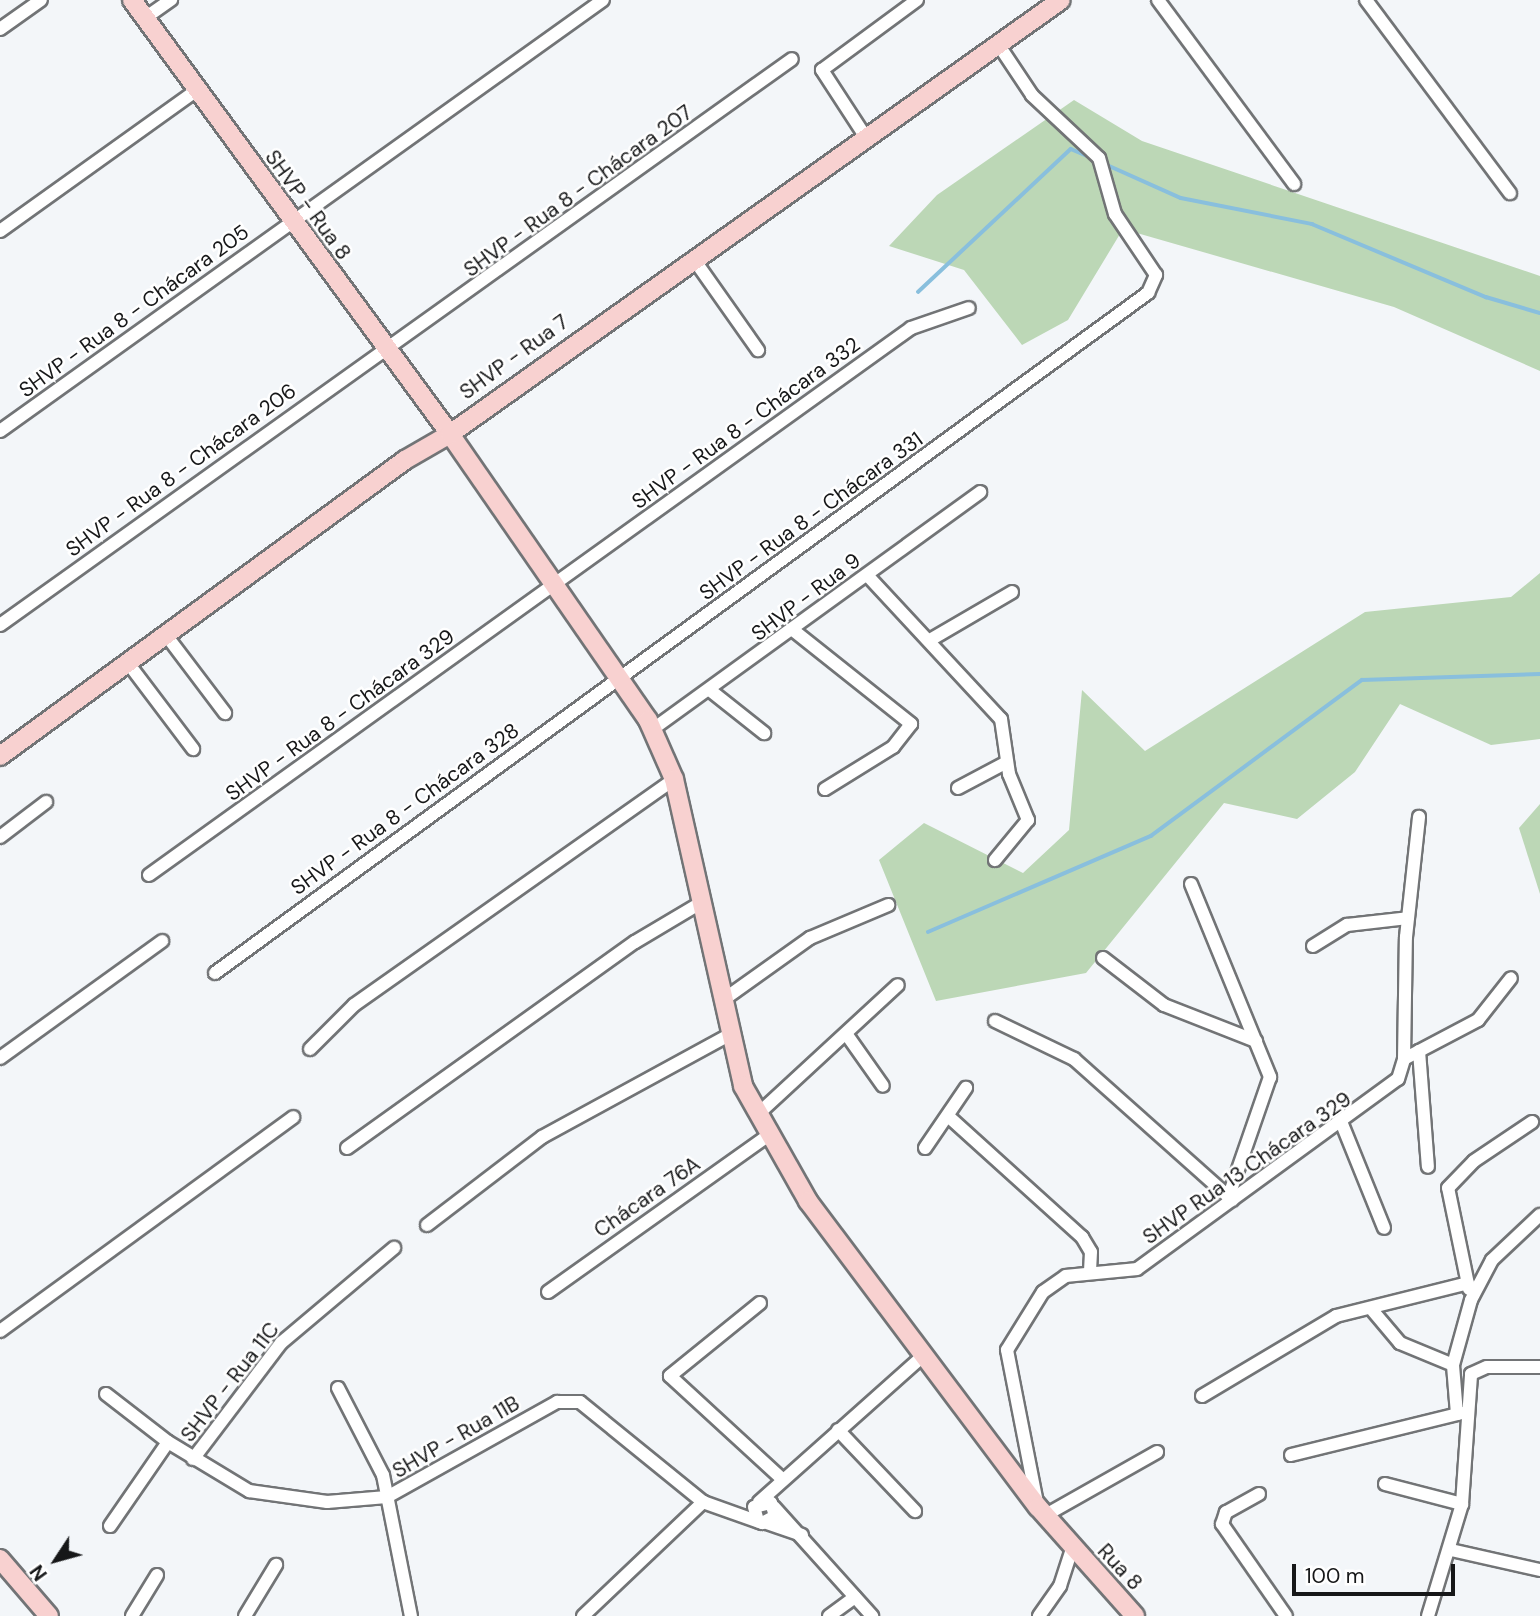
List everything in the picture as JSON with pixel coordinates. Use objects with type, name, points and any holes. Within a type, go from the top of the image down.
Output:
[{"type":"street","points":[[0,29],[41,0]]},
{"type":"street","name":"SHVP - Rua 8","points":[[132,0],[291,221],[450,434],[653,729],[674,779],[723,1000]]},
{"type":"street","points":[[145,18],[171,0]]},
{"type":"street","name":"SHVP - Rua 8 - Chácara 205","points":[[0,431],[603,0]]},
{"type":"street","points":[[865,136],[822,70],[917,0]]},
{"type":"street","name":"SHVP - Rua 7","points":[[0,756],[405,460],[450,434],[693,258],[1060,0]]},
{"type":"street","points":[[1158,0],[1294,184]]},
{"type":"street","points":[[1366,0],[1510,193]]},
{"type":"street","name":"SHVP - Rua 8 - Chácara 331","points":[[618,677],[1134,306],[1156,279],[1115,214],[1099,158],[1032,95],[998,44]]},
{"type":"street","name":"SHVP - Rua 8 - Chácara 207","points":[[385,349],[792,59]]},
{"type":"street","points":[[0,231],[197,90]]},
{"type":"street","points":[[693,258],[758,350]]},
{"type":"street","name":"SHVP - Rua 8 - Chácara 332","points":[[554,586],[922,320],[969,308]]},
{"type":"street","name":"SHVP - Rua 8 - Chácara 206","points":[[0,625],[385,349]]},
{"type":"street","name":"SHVP - Rua 9","points":[[653,729],[711,691],[980,492]]},
{"type":"street","points":[[867,575],[1001,719],[1007,762],[1028,820],[995,860]]},
{"type":"street","name":"SHVP - Rua 8 - Chácara 329","points":[[149,875],[554,586]]},
{"type":"street","points":[[930,640],[1012,592]]},
{"type":"street","points":[[793,630],[911,724],[893,747],[825,789]]},
{"type":"street","points":[[166,635],[225,713]]},
{"type":"street","points":[[128,663],[193,749]]},
{"type":"street","name":"SHVP - Rua 8 - Chácara 328","points":[[215,973],[618,677]]},
{"type":"street","points":[[711,691],[764,733]]},
{"type":"street","points":[[958,788],[1007,762]]},
{"type":"street","points":[[310,1049],[354,1005],[674,779]]},
{"type":"street","points":[[0,837],[46,802]]},
{"type":"street","points":[[1419,817],[1408,918],[1404,1059],[1478,1020],[1511,978]]},
{"type":"street","points":[[995,1021],[1074,1059],[1230,1199],[1270,1077],[1191,884]]},
{"type":"street","points":[[347,1148],[635,942],[702,902]]},
{"type":"street","points":[[723,1000],[810,937],[888,905]]},
{"type":"street","points":[[1313,946],[1347,925],[1408,918]]},
{"type":"street","points":[[0,1058],[162,941]]},
{"type":"street","points":[[1103,958],[1164,1005],[1256,1041]]},
{"type":"street","points":[[758,1114],[847,1035],[898,985]]},
{"type":"street","name":"Rua 8","points":[[723,1000],[729,1035],[758,1114],[808,1201],[922,1357],[1041,1512],[1135,1616]]},
{"type":"street","points":[[427,1225],[542,1137],[729,1035]]},
{"type":"street","points":[[847,1035],[883,1086]]},
{"type":"street","points":[[1419,1051],[1428,1167]]},
{"type":"street","name":"SHVP Rua 13 Chácara 329","points":[[1041,1512],[1007,1350],[1042,1292],[1066,1276],[1090,1271],[1137,1269],[1230,1199],[1342,1124],[1390,1088],[1404,1059]]},
{"type":"street","points":[[925,1148],[966,1088]]},
{"type":"street","points":[[948,1116],[1082,1237],[1091,1252],[1090,1271]]},
{"type":"street","points":[[0,1331],[293,1117]]},
{"type":"street","points":[[1471,1300],[1448,1188],[1474,1161],[1532,1122]]},
{"type":"street","points":[[1342,1124],[1384,1228]]},
{"type":"street","name":"Chácara 76A","points":[[548,1292],[770,1134]]},
{"type":"street","points":[[1428,1616],[1451,1550],[1462,1504],[1462,1413],[1453,1365],[1471,1300],[1492,1261],[1540,1215]]},
{"type":"street","name":"SHVP - Rua 11C","points":[[193,1459],[281,1343],[394,1248]]},
{"type":"street","points":[[1202,1396],[1336,1316],[1373,1311],[1416,1292],[1468,1283]]},
{"type":"street","points":[[760,1303],[670,1379],[778,1481]]},
{"type":"street","points":[[1373,1311],[1400,1343],[1453,1365]]},
{"type":"street","points":[[762,1522],[765,1504],[778,1481],[922,1357]]},
{"type":"street","points":[[1462,1413],[1471,1374],[1487,1367],[1540,1367]]},
{"type":"street","points":[[338,1388],[373,1452],[387,1497],[411,1616]]},
{"type":"street","name":"SHVP - Rua 11B","points":[[106,1394],[168,1443],[193,1459],[268,1496],[359,1502],[387,1497],[569,1400],[595,1410],[703,1502],[734,1510],[802,1535]]},
{"type":"street","points":[[1291,1455],[1462,1413]]},
{"type":"street","points":[[838,1430],[915,1511]]},
{"type":"street","points":[[110,1526],[168,1443]]},
{"type":"street","points":[[1041,1512],[1157,1452]]},
{"type":"street","points":[[1385,1484],[1462,1504]]},
{"type":"street","points":[[1259,1494],[1226,1512],[1222,1524],[1286,1616]]},
{"type":"street","points":[[583,1616],[703,1502]]},
{"type":"street","points":[[734,1510],[765,1504]]},
{"type":"street","points":[[762,1522],[765,1504]]},
{"type":"street","points":[[765,1504],[802,1535],[872,1616]]},
{"type":"street","points":[[1039,1616],[1060,1586],[1072,1548]]},
{"type":"street","points":[[1451,1550],[1540,1570]]},
{"type":"street","points":[[0,1559],[49,1616]]},
{"type":"street","points":[[245,1616],[276,1565]]},
{"type":"street","points":[[132,1616],[157,1575]]},
{"type":"street","points":[[829,1616],[855,1597]]},
{"type":"green space","points":[[1074,100],[1142,141],[1540,276],[1540,371],[1394,307],[1123,229],[1068,320],[1022,345],[964,270],[889,246],[937,195]]},
{"type":"green space","points":[[1540,573],[1540,739],[1491,745],[1400,704],[1355,772],[1297,819],[1224,803],[1086,973],[936,1001],[879,860],[924,823],[1023,873],[1069,830],[1082,690],[1145,751],[1365,612],[1511,597]]},
{"type":"green space","points":[[1540,804],[1540,894],[1519,828]]},
{"type":"waterway","points":[[918,292],[1071,149],[1092,158]]},
{"type":"waterway","points":[[1105,164],[1181,198],[1312,224],[1486,297],[1540,313]]},
{"type":"waterway","points":[[928,932],[1151,836],[1362,680],[1540,674]]}]
